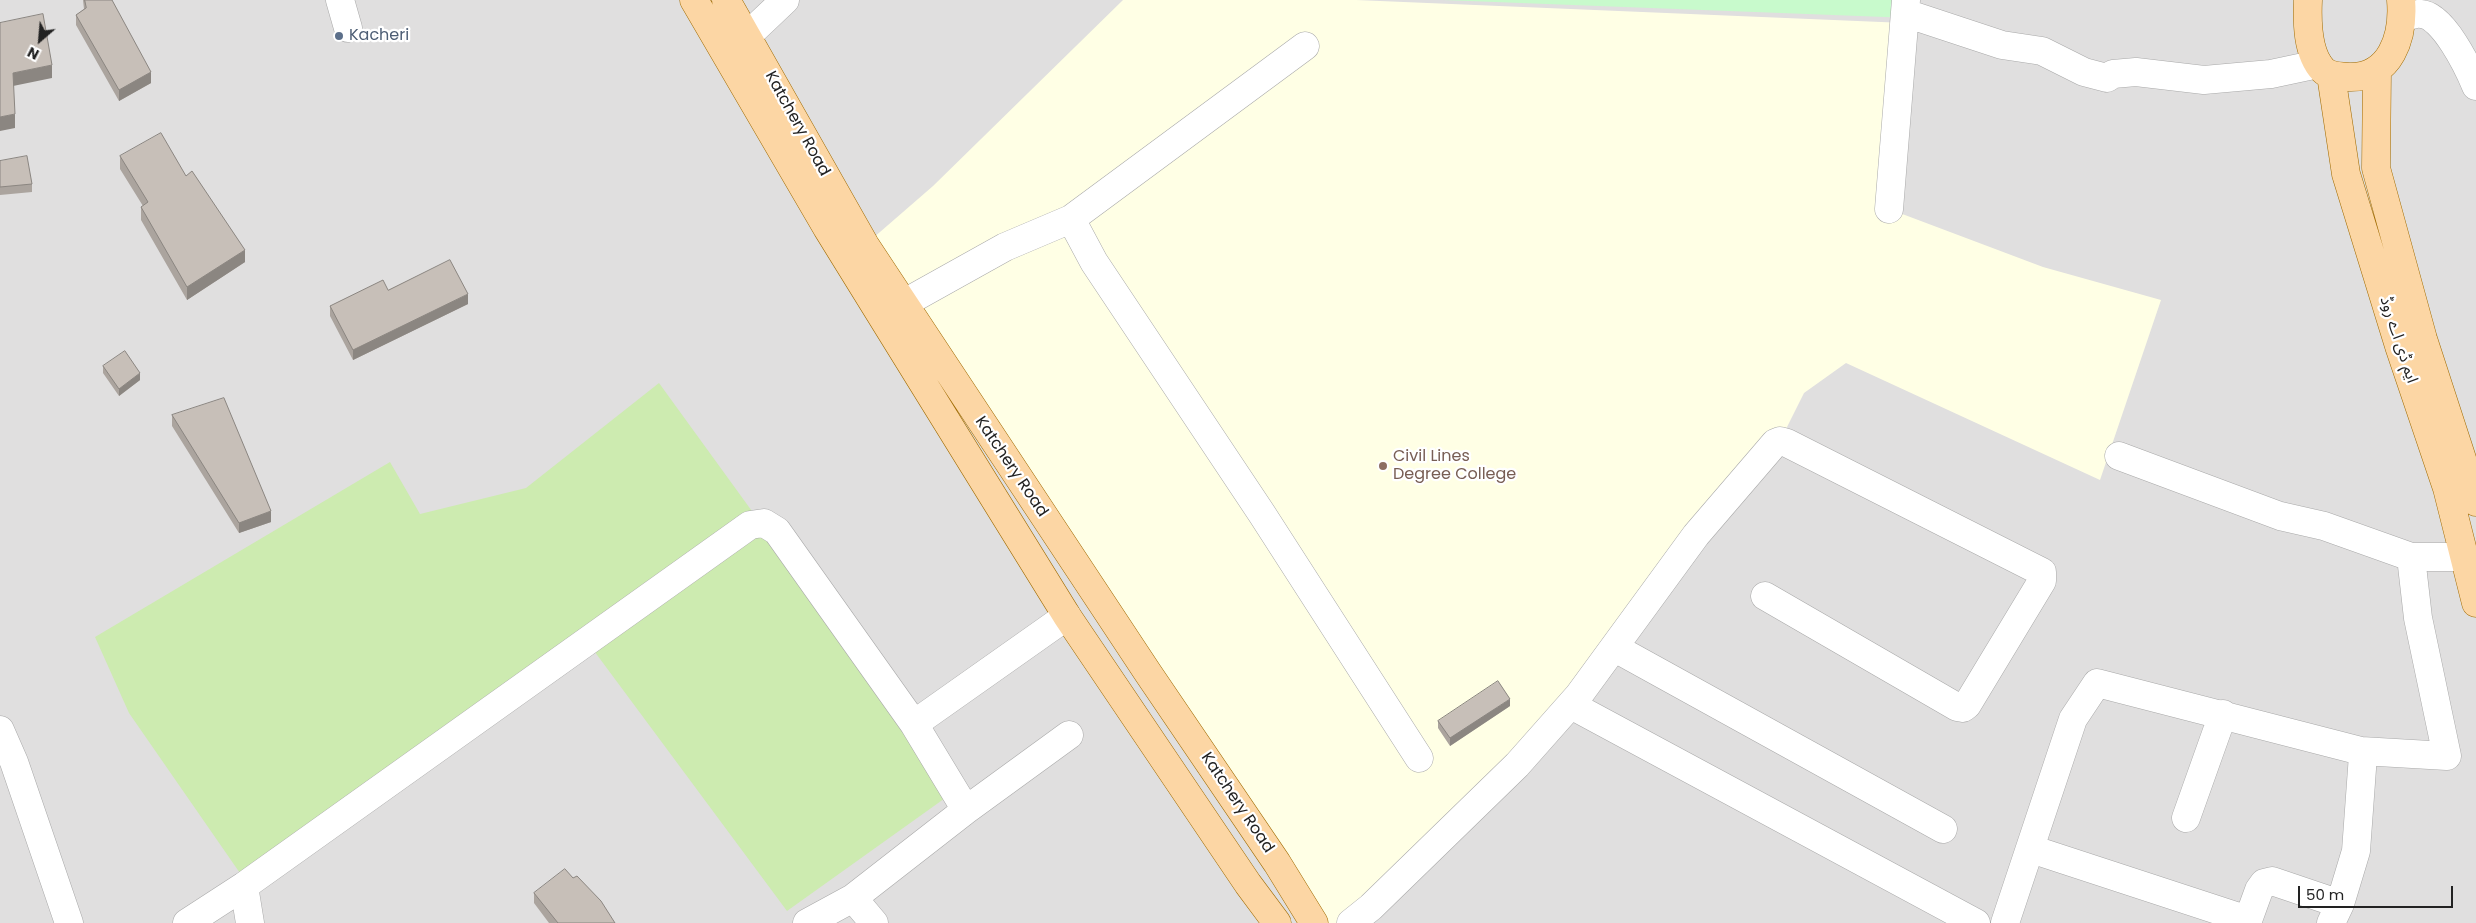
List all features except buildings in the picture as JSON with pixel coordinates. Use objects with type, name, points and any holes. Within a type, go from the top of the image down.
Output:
[{"type":"main road","name":"Katchery Road","points":[[694,0],[837,220],[892,309],[1009,519],[1068,616],[1118,694],[1248,884],[1277,923]]},
{"type":"main road","name":"Katchery Road","points":[[726,0],[747,36],[837,220]]},
{"type":"main road","name":"ایم ڈی اے روڈ","points":[[2308,0],[2308,30],[2325,70],[2346,174],[2399,346],[2447,488],[2476,603]]},
{"type":"main road","points":[[2325,70],[2351,77],[2377,71],[2386,61],[2396,44],[2401,9]]},
{"type":"main road","name":"ایم ڈی اے روڈ","points":[[2377,71],[2376,168],[2423,338],[2476,502]]},
{"type":"main road","name":"Katchery Road","points":[[892,309],[1034,502],[1277,863],[1314,923]]},
{"type":"main road","points":[[1009,519],[1034,502]]},
{"type":"main road","points":[[1118,694],[1148,673]]},
{"type":"main road","points":[[1248,884],[1277,863]]},
{"type":"street","points":[[340,0],[348,28]]},
{"type":"street","points":[[747,36],[785,0]]},
{"type":"street","points":[[1889,209],[1906,7],[2002,45],[2042,51],[2084,72],[2107,78],[2113,74],[2136,72],[2204,80],[2325,70]]},
{"type":"street","points":[[2401,9],[2421,14],[2436,21],[2447,33],[2476,86]]},
{"type":"street","points":[[892,309],[1005,247],[1071,219],[1305,46]]},
{"type":"street","points":[[1071,219],[1099,270],[1262,514],[1419,758]]},
{"type":"street","points":[[1351,923],[1372,907],[1517,766],[1570,705],[1615,648],[1696,535],[1765,453],[1780,441],[2042,572],[2043,576],[2042,581],[1967,705],[1962,708],[1957,707],[1765,596]]},
{"type":"street","points":[[2119,456],[2280,516],[2324,526],[2411,557],[2464,557]]},
{"type":"street","points":[[187,923],[244,886],[750,524],[764,523],[777,531],[914,724],[966,810]]},
{"type":"street","points":[[2005,923],[2073,719],[2098,684],[2223,714],[2361,751],[2446,756],[2418,618],[2411,557]]},
{"type":"street","points":[[914,724],[1068,616]]},
{"type":"street","points":[[1615,648],[1943,829]]},
{"type":"street","points":[[1570,705],[1976,923]]},
{"type":"street","points":[[2186,818],[2223,714]]},
{"type":"street","points":[[0,730],[14,762],[69,923]]},
{"type":"street","points":[[807,923],[853,898],[966,810],[1068,735]]},
{"type":"street","points":[[2031,849],[2247,922],[2259,890],[2264,883],[2272,881],[2336,913],[2358,839],[2364,755],[2361,751]]},
{"type":"street","points":[[244,886],[250,923]]},
{"type":"street","points":[[853,898],[874,923]]},
{"type":"shaded area","points":[[0,0],[2476,0],[2476,923],[0,923]]},
{"type":"shaded area","name":"Civil Lines Degree College","points":[[1123,0],[1356,0],[1905,23],[1889,209],[2043,267],[2161,300],[2100,480],[1846,363],[1804,393],[1780,441],[1615,648],[1348,923],[1313,923],[865,245],[933,186]]},
{"type":"green space","points":[[1443,0],[1913,0],[1911,18]]},
{"type":"green space","points":[[659,383],[955,791],[787,911],[583,636],[242,876],[129,713],[95,637],[390,462],[420,514],[526,488]]},
{"type":"place","name":"Kacheri","points":[[339,36]]},
{"type":"place","name":"Civil Lines Degree College","points":[[1383,466]]}]
